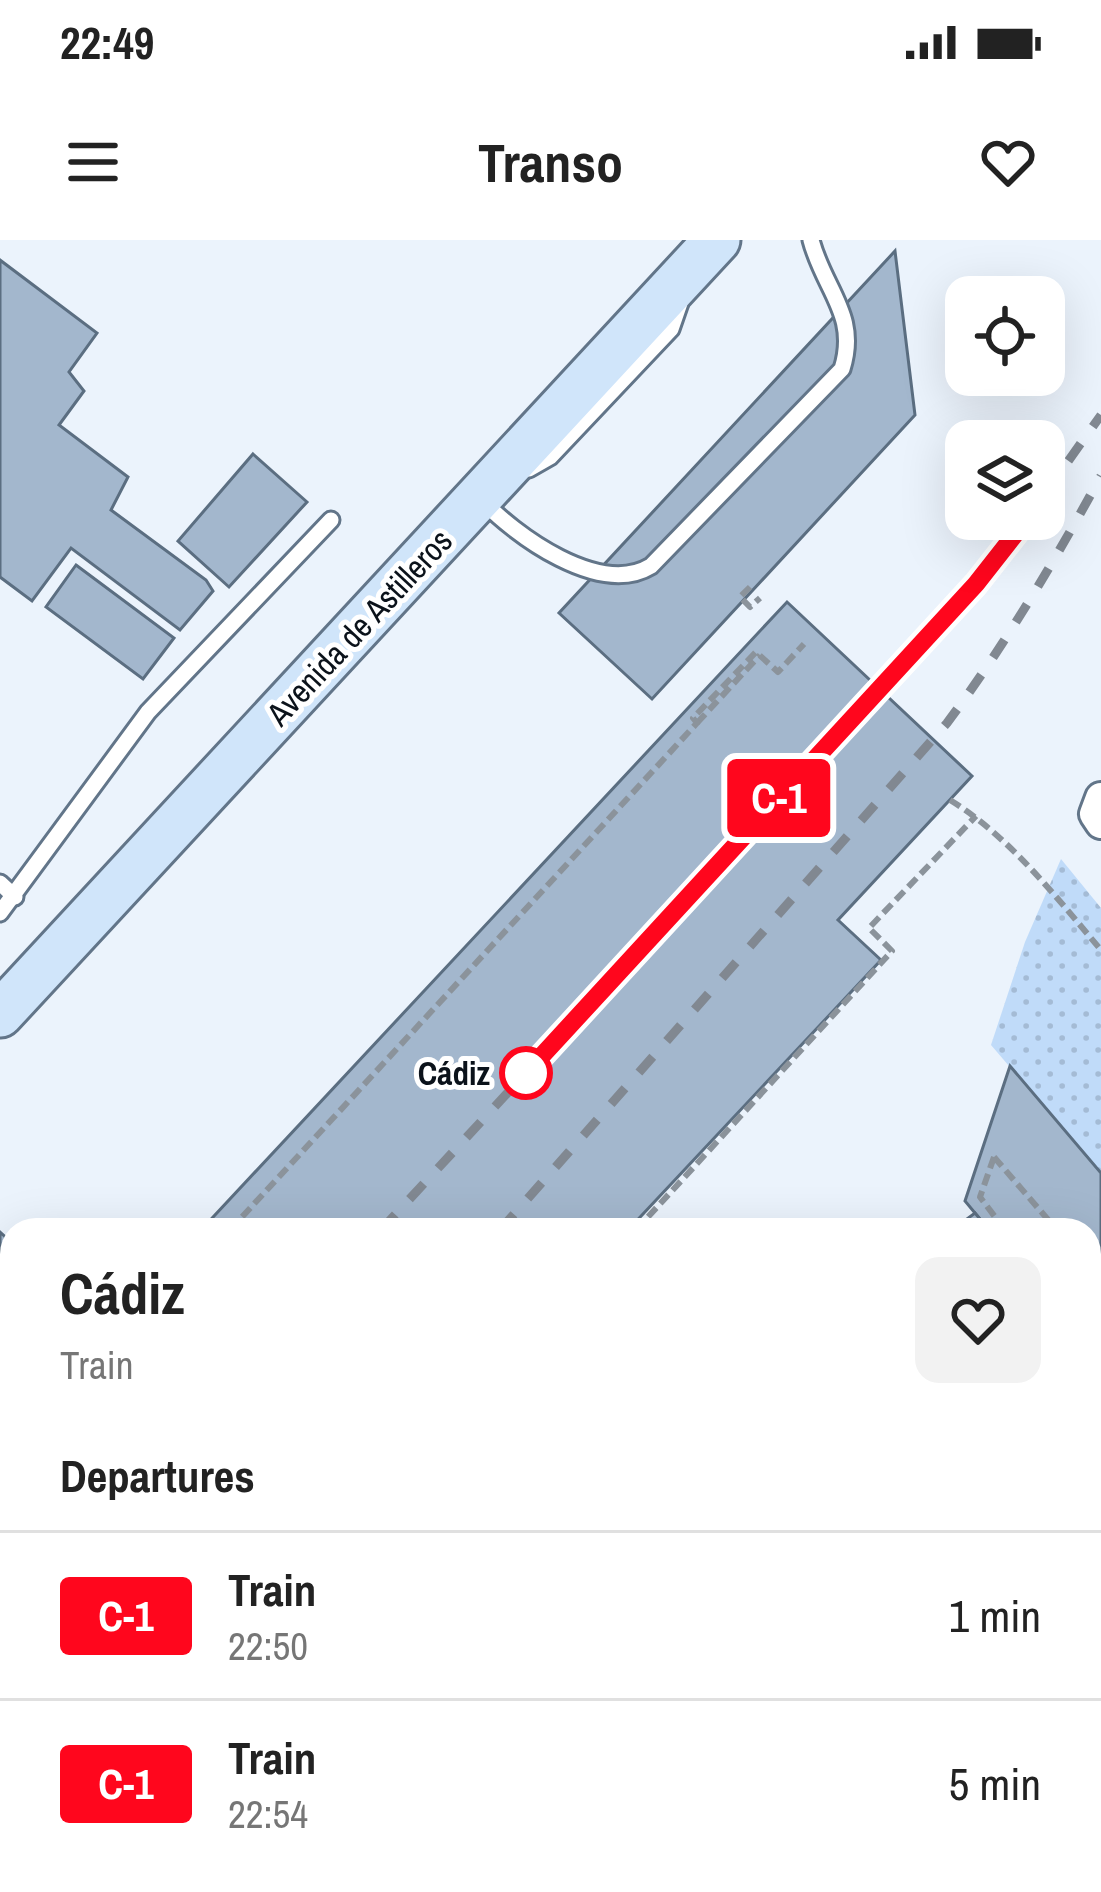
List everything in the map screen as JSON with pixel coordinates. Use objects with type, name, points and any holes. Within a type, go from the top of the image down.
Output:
[{"type":"main road","name":"Avenida de Astilleros","points":[[0,1014],[699,256]]},
{"type":"street","points":[[1101,798],[1095,814],[1101,823]]},
{"type":"lane","points":[[488,488],[520,534],[587,568],[626,577],[651,566],[842,369],[849,347],[847,327],[811,240]]},
{"type":"lane","points":[[0,913],[148,712],[331,520]]},
{"type":"lane","points":[[0,883],[15,897]]},
{"type":"path","points":[[750,587],[740,597],[750,607],[760,598]]},
{"type":"path","points":[[241,1218],[697,723],[693,718],[756,652],[778,673],[804,644]]},
{"type":"path","points":[[950,800],[976,816],[1101,950]]},
{"type":"path","points":[[647,1218],[892,951],[869,928],[976,816]]},
{"type":"path","points":[[997,1218],[980,1197],[994,1157],[1047,1218]]},
{"type":"shaded area","points":[[1061,859],[1101,908],[1101,1173],[991,1045],[1025,942]]},
{"type":"building","points":[[895,251],[915,415],[652,699],[559,613]]},
{"type":"building","points":[[0,260],[97,333],[69,372],[84,391],[59,425],[128,477],[111,510],[206,580],[213,591],[180,630],[71,548],[32,601],[0,577]]},
{"type":"building","points":[[253,454],[307,502],[229,587],[178,541]]},
{"type":"building","points":[[76,565],[174,638],[143,679],[46,607]]},
{"type":"building","points":[[787,602],[972,776],[838,920],[881,960],[639,1218],[212,1218]]},
{"type":"building","points":[[1010,1066],[1101,1173],[1101,1218],[979,1218],[965,1201]]},
{"type":"railway","points":[[1065,466],[1101,415]]},
{"type":"railway","points":[[511,1218],[947,723],[1028,602],[1101,476]]},
{"type":"railway","points":[[392,1218],[977,584],[1011,540]]},
{"type":"train","name":"C-1","points":[[526,1073],[1012,540]]},
{"type":"place","name":"Cádiz","points":[[526,1073]]}]
